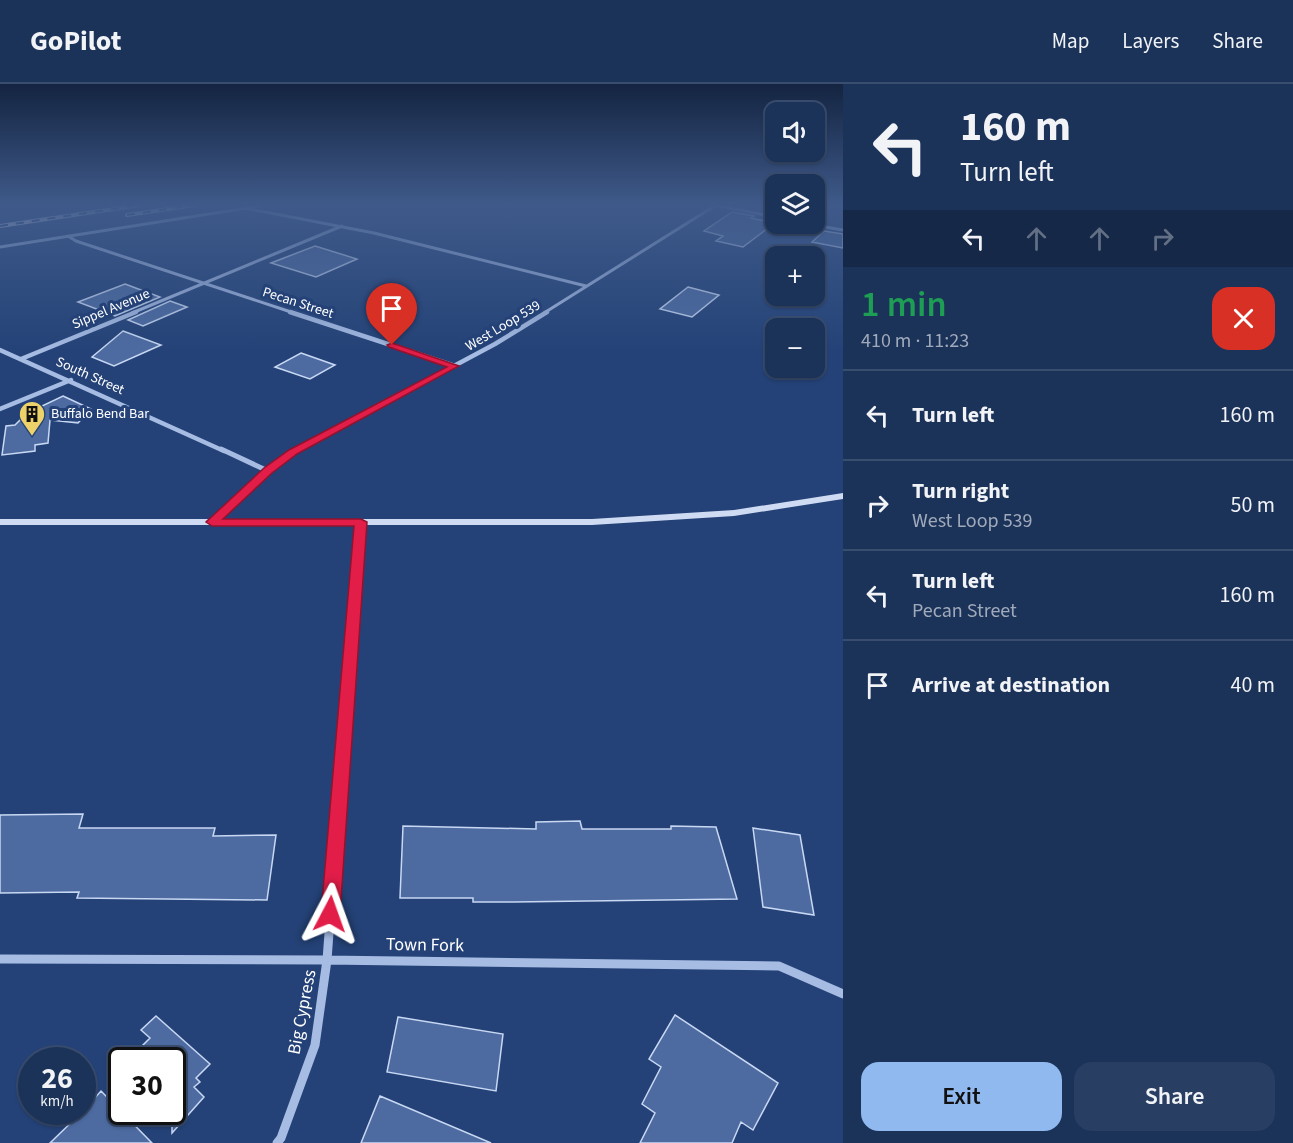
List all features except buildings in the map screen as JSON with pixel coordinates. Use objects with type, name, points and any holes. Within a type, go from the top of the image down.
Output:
[{"type":"main road","points":[[0,522],[592,522],[657,520],[734,513],[843,496]]},
{"type":"street","name":"Pecan Street","points":[[118,254],[455,366]]},
{"type":"street","name":"Sippel Avenue","points":[[21,359],[271,254]]},
{"type":"street","points":[[454,254],[586,286]]},
{"type":"street","name":"West Loop 539","points":[[212,522],[268,471],[293,452],[455,366],[636,254]]},
{"type":"street","name":"South Street","points":[[0,350],[71,380],[268,471]]},
{"type":"street","points":[[0,409],[71,380]]},
{"type":"street","name":"Big Cypress","points":[[277,1143],[281,1138],[315,1045],[327,960],[361,522]]},
{"type":"street","name":"Town Fork","points":[[0,959],[327,960],[779,966],[843,994]]},
{"type":"place","name":"Buffalo Bend Bar","points":[[32,437]]},
{"type":"route","points":[[330,914],[361,522],[212,522],[240,495],[293,452],[455,366],[392,345]]}]
